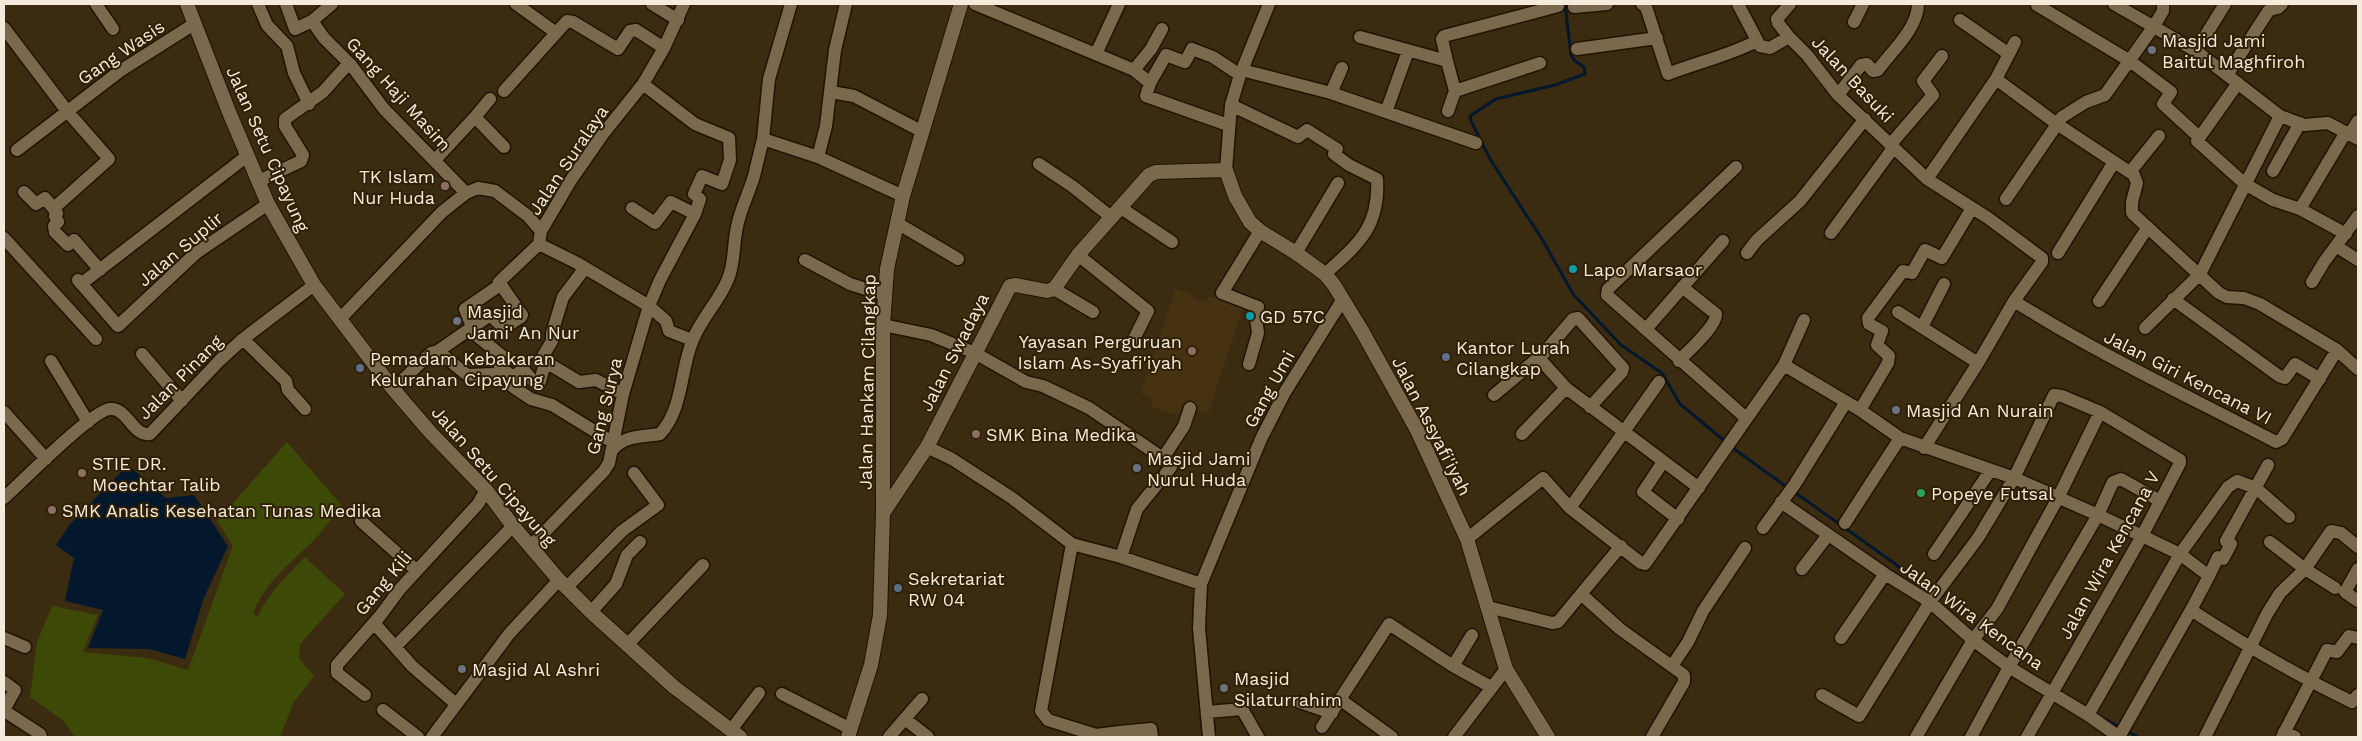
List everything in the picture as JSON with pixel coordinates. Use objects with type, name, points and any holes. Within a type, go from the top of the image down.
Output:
[{"type":"street","points":[[96,4],[113,29]]},
{"type":"street","name":"Jalan Setu Cipayung","points":[[187,4],[268,204],[314,285],[393,389],[430,432],[486,490],[513,526],[563,583],[591,612],[674,687],[735,734]]},
{"type":"street","points":[[258,4],[267,25],[287,46],[294,73],[309,104]]},
{"type":"street","points":[[286,4],[295,29],[310,22],[332,4]]},
{"type":"street","points":[[516,4],[555,32]]},
{"type":"street","points":[[652,4],[678,20]]},
{"type":"street","name":"Jalan Suralaya","points":[[466,193],[478,188],[495,191],[528,216],[542,231],[571,180],[603,134],[643,84],[664,48],[684,4]]},
{"type":"street","points":[[438,351],[467,375],[494,374],[531,399],[552,405],[613,446],[630,438],[661,434],[677,401],[692,340],[702,320],[728,279],[734,257],[737,226],[754,176],[763,139],[769,79],[791,4]]},
{"type":"street","points":[[818,157],[826,126],[835,50],[846,4]]},
{"type":"street","name":"Jalan Hankam Cilangkap","points":[[851,734],[871,665],[880,615],[883,513],[883,325],[887,269],[903,196],[961,4]]},
{"type":"street","points":[[975,4],[1134,70],[1150,84]]},
{"type":"street","points":[[1096,54],[1119,4]]},
{"type":"street","points":[[1093,312],[1054,289],[1078,255],[1142,181],[1156,172],[1226,170],[1231,105],[1241,73],[1269,4]]},
{"type":"street","points":[[1574,7],[1607,4]]},
{"type":"street","points":[[1642,4],[1646,6],[1668,74],[1699,61],[1734,53],[1756,41],[1738,4]]},
{"type":"street","points":[[1789,36],[1777,19],[1790,4]]},
{"type":"street","points":[[1854,22],[1863,4]]},
{"type":"street","points":[[1838,95],[1860,65],[1866,64],[1873,71],[1877,71],[1912,26],[1917,17],[1918,4]]},
{"type":"street","points":[[2114,4],[2196,51],[2280,116],[2300,123],[2328,123],[2352,135]]},
{"type":"street","points":[[2006,198],[2062,117],[2086,102],[2105,95],[2154,26],[2163,11],[2164,4]]},
{"type":"street","points":[[2196,51],[2225,4]]},
{"type":"street","points":[[2227,75],[2269,10],[2278,8],[2282,4]]},
{"type":"street","points":[[2037,5],[2130,61],[2171,92],[2163,104],[2199,137]]},
{"type":"street","points":[[1448,111],[1455,91],[1442,40],[1444,36],[1527,9],[1558,6]]},
{"type":"street","points":[[1960,20],[2009,54]]},
{"type":"street","points":[[504,91],[555,32],[567,21],[573,22],[618,48],[630,31],[636,30],[664,48]]},
{"type":"street","name":"Gang Haji Masim","points":[[310,22],[349,63],[384,109],[466,193]]},
{"type":"street","name":"Gang Wasis","points":[[17,150],[120,71],[194,24]]},
{"type":"street","points":[[4,28],[109,159],[54,208]]},
{"type":"street","points":[[1134,70],[1152,49],[1162,29]]},
{"type":"street","name":"Jalan Basuki","points":[[1756,41],[1765,48],[1770,48],[1789,36],[1807,55],[1838,95],[1927,180],[1972,208],[2042,258],[2042,262],[2014,300]]},
{"type":"street","points":[[1360,37],[1447,61]]},
{"type":"street","points":[[1577,49],[1657,38]]},
{"type":"street","points":[[1927,180],[1996,80],[2015,42]]},
{"type":"street","points":[[1228,126],[1146,96],[1150,84],[1166,55],[1185,62],[1193,49],[1213,56],[1241,73],[1332,93],[1476,143]]},
{"type":"street","points":[[1386,112],[1408,51]]},
{"type":"street","points":[[1831,233],[1892,146],[1932,95],[1923,81],[1942,56]]},
{"type":"street","points":[[259,181],[302,159],[303,155],[284,122],[287,117],[309,104],[323,92],[349,63]]},
{"type":"street","points":[[1455,91],[1540,63]]},
{"type":"street","points":[[1332,93],[1342,68]]},
{"type":"street","points":[[1996,80],[2057,124],[2130,172],[2137,179],[2132,202],[2132,213],[2219,293],[2227,297],[2244,298],[2260,304],[2337,350],[2358,368]]},
{"type":"street","points":[[2238,83],[2197,141],[2245,184],[2273,200],[2300,209],[2346,234]]},
{"type":"street","points":[[632,208],[655,223],[672,202],[695,214],[700,199],[694,194],[702,176],[724,183],[730,160],[729,138],[695,124],[643,84]]},
{"type":"street","points":[[831,92],[854,96],[923,132]]},
{"type":"street","points":[[435,160],[490,99]]},
{"type":"street","points":[[1231,105],[1298,136],[1307,130],[1337,149],[1334,154],[1349,165],[1377,180],[1374,212],[1368,231],[1361,241],[1325,274]]},
{"type":"street","points":[[2145,328],[2200,274],[2280,116]]},
{"type":"street","points":[[475,117],[504,147]]},
{"type":"street","points":[[1747,252],[1757,240],[1800,201],[1865,119]]},
{"type":"street","points":[[2300,209],[2352,135],[2358,121]]},
{"type":"street","points":[[2273,171],[2300,123]]},
{"type":"street","points":[[2130,172],[2158,136]]},
{"type":"street","points":[[763,139],[818,157],[903,196]]},
{"type":"street","points":[[24,192],[36,204],[44,198],[54,208],[57,213],[55,218],[58,222],[54,226],[55,232],[68,245],[74,240],[100,270],[248,156]]},
{"type":"street","points":[[2058,253],[2114,162]]},
{"type":"street","points":[[1039,164],[1116,212],[1172,242]]},
{"type":"street","points":[[1736,167],[1608,289],[1607,295],[1746,418]]},
{"type":"street","name":"Jalan Assyafi'iyah","points":[[1226,170],[1242,210],[1260,231],[1296,253],[1325,274],[1343,299],[1417,430],[1467,539],[1506,669],[1548,737]]},
{"type":"street","points":[[1296,253],[1338,183]]},
{"type":"street","points":[[340,319],[442,212],[466,193]]},
{"type":"street","name":"Jalan Suplir","points":[[100,270],[80,282],[118,326],[196,253],[268,204]]},
{"type":"street","points":[[1860,410],[1888,363],[1889,356],[1877,345],[1882,331],[1869,324],[1868,318],[1903,272],[1912,273],[1925,250],[1942,258],[1972,208]]},
{"type":"street","name":"Gang Surya","points":[[531,546],[604,471],[609,463],[623,394],[649,306],[660,280],[695,214]]},
{"type":"street","points":[[2312,282],[2358,216]]},
{"type":"street","points":[[897,223],[958,259]]},
{"type":"street","points":[[2099,301],[2148,227]]},
{"type":"street","points":[[393,389],[431,353],[438,351],[491,315],[504,328],[522,316],[500,285],[500,280],[539,244],[542,231]]},
{"type":"street","points":[[1250,364],[1258,333],[1256,318],[1258,307],[1222,294],[1260,231]]},
{"type":"street","points":[[4,238],[96,340]]},
{"type":"street","points":[[1646,329],[1723,241]]},
{"type":"street","points":[[539,244],[585,268],[649,306],[666,321],[669,331],[692,340]]},
{"type":"street","points":[[2336,246],[2358,260]]},
{"type":"street","points":[[1078,255],[1148,311],[1132,343]]},
{"type":"street","points":[[805,260],[850,284],[885,295]]},
{"type":"street","points":[[470,330],[502,356],[500,368],[510,376],[514,377],[523,369],[532,380],[540,381],[544,367],[543,356],[552,341],[552,333],[563,297],[585,268]]},
{"type":"street","points":[[1922,327],[1944,284]]},
{"type":"street","name":"Jalan Pinang","points":[[4,498],[46,458],[105,410],[114,409],[141,433],[148,434],[220,360],[314,285]]},
{"type":"street","points":[[470,330],[471,324],[465,308],[500,285]]},
{"type":"street","name":"Jalan Swadaya","points":[[883,513],[928,447],[1010,286],[1047,292],[1054,289]]},
{"type":"street","points":[[1679,360],[1710,328],[1716,318],[1716,314],[1682,287]]},
{"type":"street","name":"Gang Umi","points":[[1209,737],[1199,628],[1201,584],[1248,468],[1265,432],[1285,392],[1343,299]]},
{"type":"street","points":[[2173,299],[2279,376],[2284,378],[2295,364],[2320,380]]},
{"type":"street","points":[[1924,448],[1978,363],[2014,300]]},
{"type":"street","name":"Jalan Giri Kencana VI","points":[[2014,300],[2053,325],[2147,378],[2276,442],[2282,439],[2337,350]]},
{"type":"street","points":[[1898,312],[1978,363]]},
{"type":"street","points":[[1494,395],[1544,353],[1576,318],[1581,319],[1622,366],[1622,372],[1590,407]]},
{"type":"street","points":[[1467,539],[1543,478],[1570,508],[1641,563],[1645,564],[1784,365],[1804,320]]},
{"type":"street","points":[[883,325],[931,335],[975,353],[1026,382],[1043,386],[1089,408],[1170,464],[1171,467],[1137,509],[1121,556]]},
{"type":"street","points":[[243,340],[286,381],[288,390],[305,409]]},
{"type":"street","points":[[142,354],[182,401]]},
{"type":"street","points":[[1538,357],[1566,388],[1622,432],[1699,488]]},
{"type":"street","points":[[50,361],[88,422]]},
{"type":"street","points":[[551,365],[579,382],[596,380],[623,394]]},
{"type":"street","points":[[1784,365],[1860,410],[1900,438],[2014,478],[2098,515],[2180,554],[2209,576]]},
{"type":"street","points":[[1570,508],[1659,382]]},
{"type":"street","points":[[1522,434],[1566,388]]},
{"type":"street","points":[[1822,695],[1859,716],[1933,598],[1978,538],[2014,478],[2054,396],[2062,396],[2100,412],[2058,498],[1997,609],[1976,636],[1916,737]]},
{"type":"street","points":[[1763,528],[1793,487],[1846,402]]},
{"type":"street","points":[[1163,458],[1184,426],[1190,408]]},
{"type":"street","points":[[4,412],[46,458]]},
{"type":"street","name":"Jalan Wira Kencana V","points":[[2027,737],[2142,536],[2179,465],[2180,460],[2100,412]]},
{"type":"street","points":[[1845,523],[1900,438]]},
{"type":"street","points":[[928,447],[952,459],[1012,498],[1072,544],[1121,556],[1201,584]]},
{"type":"street","points":[[1663,462],[1644,492],[1678,519]]},
{"type":"street","points":[[2121,732],[2191,610],[2218,557],[2223,559],[2231,544],[2226,541],[2238,516],[2268,465]]},
{"type":"street","points":[[1934,554],[1990,470]]},
{"type":"street","points":[[433,737],[509,634],[622,531],[658,505],[634,473]]},
{"type":"street","points":[[1970,737],[2098,515],[2112,482],[2116,479],[2121,479],[2160,501]]},
{"type":"street","points":[[2090,711],[2180,554],[2217,500],[2234,481],[2256,488],[2289,517]]},
{"type":"street","name":"Gang Kili","points":[[365,695],[336,670],[337,665],[374,623],[416,570],[478,504],[486,490]]},
{"type":"street","name":"Jalan Wira Kencana","points":[[1781,502],[1885,574],[1933,598],[1976,636],[2012,662],[2121,732]]},
{"type":"street","points":[[361,521],[416,570]]},
{"type":"street","points":[[396,646],[513,526]]},
{"type":"street","points":[[2205,737],[2280,593],[2305,569],[2331,531],[2341,533],[2358,547]]},
{"type":"street","points":[[1802,569],[1828,535]]},
{"type":"street","points":[[591,612],[616,584],[627,555],[640,542]]},
{"type":"street","points":[[2270,542],[2305,569],[2335,588]]},
{"type":"street","points":[[1072,544],[1041,711],[1048,720],[1096,735],[1120,735],[1151,729],[1152,737]]},
{"type":"street","points":[[1488,607],[1552,623],[1558,622],[1621,546]]},
{"type":"street","points":[[1672,666],[1688,642],[1703,611],[1745,548]]},
{"type":"street","points":[[628,644],[702,565]]},
{"type":"street","points":[[2358,569],[2345,593],[2358,601]]},
{"type":"street","points":[[1841,638],[1885,574]]},
{"type":"street","points":[[1580,594],[1620,629],[1684,675],[1684,682],[1652,737]]},
{"type":"street","points":[[2191,610],[2310,682],[2352,702],[2358,695]]},
{"type":"street","points":[[374,623],[412,666],[456,704]]},
{"type":"street","points":[[1322,728],[1389,624],[1453,666],[1491,687]]},
{"type":"street","points":[[1453,666],[1472,635]]},
{"type":"street","points":[[2287,736],[2310,682],[2327,650],[2337,652],[2348,636],[2358,638]]},
{"type":"street","points":[[4,638],[25,647]]},
{"type":"street","points":[[1454,737],[1506,669]]},
{"type":"street","points":[[4,682],[15,690],[5,708],[6,712],[40,734],[41,737]]},
{"type":"street","points":[[735,734],[759,693]]},
{"type":"street","points":[[782,694],[851,734]]},
{"type":"street","points":[[889,737],[922,699]]},
{"type":"street","points":[[1341,700],[1392,737]]},
{"type":"street","points":[[1300,702],[1332,713]]},
{"type":"street","points":[[1208,712],[1242,709],[1258,737]]},
{"type":"street","points":[[383,710],[418,737]]},
{"type":"street","points":[[905,718],[928,737]]},
{"type":"shaded area","name":"Yayasan Perguruan Islam As-Syafi'iyah","points":[[1176,289],[1193,294],[1192,298],[1206,303],[1209,296],[1243,308],[1208,414],[1182,405],[1178,416],[1150,406],[1153,398],[1141,394]]},
{"type":"green space","points":[[287,442],[342,506],[318,536],[273,581],[258,602],[253,614],[257,617],[272,593],[305,557],[345,594],[300,644],[299,658],[314,676],[294,702],[280,737],[75,737],[64,721],[30,697],[37,642],[52,606],[98,615],[83,652],[148,658],[188,670],[233,546],[217,521]]},
{"type":"water","points":[[128,465],[166,498],[194,495],[228,546],[204,598],[185,659],[149,649],[88,648],[103,610],[65,601],[74,558],[56,545],[70,524]]},
{"type":"waterway","points":[[1565,4],[1571,55],[1574,60],[1584,67],[1585,74],[1555,85],[1496,99],[1470,116],[1471,121],[1490,159],[1542,239],[1573,294],[1621,345],[1662,373],[1680,404],[1726,442]]},
{"type":"waterway","points":[[1730,446],[1788,488]]},
{"type":"waterway","points":[[1793,491],[1894,563],[1932,596]]},
{"type":"waterway","points":[[2101,717],[2120,727]]},
{"type":"waterway","points":[[2125,730],[2138,737]]},
{"type":"place","name":"Masjid Jami Baitul Maghfiroh","points":[[2152,50]]},
{"type":"place","name":"TK Islam Nur Huda","points":[[445,186]]},
{"type":"place","name":"Lapo Marsaor","points":[[1573,269]]},
{"type":"place","name":"GD 57C","points":[[1250,316]]},
{"type":"place","name":"Masjid Jami' An Nur","points":[[457,321]]},
{"type":"place","name":"Yayasan Perguruan Islam As-Syafi'iyah","points":[[1192,351]]},
{"type":"place","name":"Kantor Lurah Cilangkap","points":[[1446,357]]},
{"type":"place","name":"Pemadam Kebakaran Kelurahan Cipayung","points":[[360,368]]},
{"type":"place","name":"Masjid An Nurain","points":[[1896,410]]},
{"type":"place","name":"SMK Bina Medika","points":[[976,434]]},
{"type":"place","name":"Masjid Jami Nurul Huda","points":[[1137,468]]},
{"type":"place","name":"STIE DR. Moechtar Talib","points":[[82,473]]},
{"type":"place","name":"Popeye Futsal","points":[[1921,493]]},
{"type":"place","name":"SMK Analis Kesehatan Tunas Medika","points":[[52,510]]},
{"type":"place","name":"Sekretariat RW 04","points":[[898,588]]},
{"type":"place","name":"Masjid Al Ashri","points":[[462,669]]},
{"type":"place","name":"Masjid Silaturrahim","points":[[1224,688]]}]
